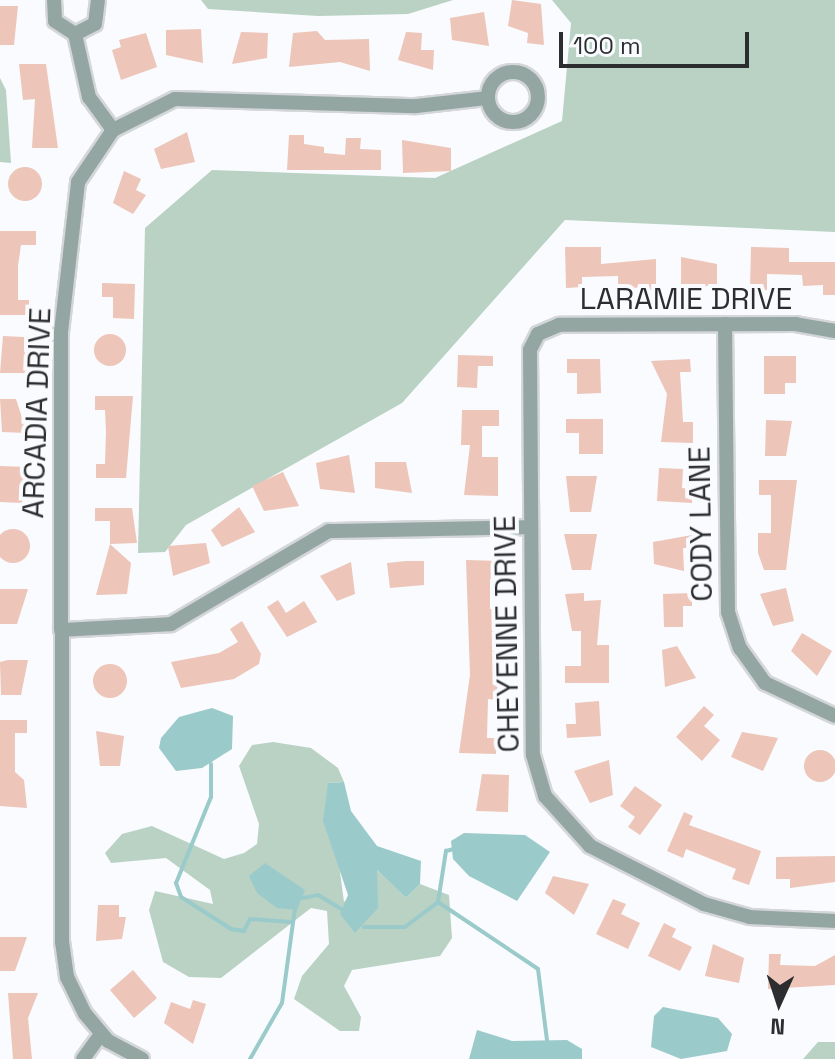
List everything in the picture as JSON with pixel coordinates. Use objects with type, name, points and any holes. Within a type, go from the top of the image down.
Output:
[{"type":"street","points":[[54,0],[55,21],[75,34],[89,97],[113,130]]},
{"type":"street","points":[[75,34],[95,24],[98,0]]},
{"type":"street","name":"ARCADIA DRIVE","points":[[142,1059],[101,1034],[75,996],[63,961],[61,332],[69,221],[85,167],[113,130],[136,114],[185,98],[416,106],[487,98]]},
{"type":"street","name":"LARAMIE DRIVE","points":[[538,334],[559,325],[725,324],[835,331]]},
{"type":"street","name":"CODY LANE","points":[[725,324],[731,622],[765,683],[835,716]]},
{"type":"street","name":"CHEYENNE DRIVE","points":[[538,334],[530,350],[533,755],[562,821],[598,850],[718,910],[835,921]]},
{"type":"street","points":[[61,630],[171,624],[292,548],[341,529],[531,527]]},
{"type":"street","points":[[83,1059],[101,1034]]},
{"type":"green space","points":[[201,0],[453,0],[408,14],[318,16],[208,9]]},
{"type":"green space","points":[[552,0],[835,0],[835,232],[565,220],[402,403],[186,525],[165,552],[138,553],[145,228],[212,170],[435,178],[562,121],[571,23]]},
{"type":"green space","points":[[0,78],[6,90],[11,163],[0,162]]},
{"type":"green space","points":[[273,742],[311,748],[338,768],[344,782],[328,783],[344,902],[377,870],[406,898],[420,884],[449,895],[452,938],[440,956],[352,970],[344,986],[361,1017],[359,1031],[340,1031],[294,999],[302,976],[329,944],[327,911],[311,908],[221,978],[189,977],[163,962],[149,910],[155,891],[213,904],[210,890],[166,858],[111,863],[105,853],[122,834],[152,826],[224,859],[244,853],[257,844],[259,824],[239,766],[252,745]]},
{"type":"green space","points":[[818,1042],[835,1042],[835,1059],[803,1059]]},
{"type":"water","points":[[212,708],[233,716],[232,749],[202,768],[176,771],[159,748],[161,738],[179,717]]},
{"type":"water","points":[[344,782],[351,811],[377,846],[421,861],[420,884],[406,898],[377,870],[378,908],[355,933],[340,914],[348,895],[323,821],[328,783]]},
{"type":"water","points":[[464,833],[525,835],[550,852],[517,901],[469,876],[453,859],[451,841]]},
{"type":"water","points":[[265,863],[305,890],[297,910],[277,908],[257,893],[249,876]]},
{"type":"water","points":[[663,1007],[718,1018],[732,1034],[727,1051],[681,1059],[651,1047],[654,1016]]},
{"type":"water","points":[[477,1030],[512,1041],[567,1040],[582,1049],[582,1059],[469,1059]]},
{"type":"building","points":[[512,0],[541,4],[544,45],[527,43],[528,33],[508,26]]},
{"type":"building","points":[[0,6],[18,6],[14,45],[0,45]]},
{"type":"building","points":[[484,12],[489,46],[452,40],[450,18]]},
{"type":"building","points":[[201,29],[203,63],[166,55],[166,30]]},
{"type":"building","points":[[317,31],[325,40],[369,39],[370,71],[340,62],[289,67],[293,33]]},
{"type":"building","points":[[241,32],[268,33],[267,58],[232,64]]},
{"type":"building","points":[[406,32],[422,33],[421,50],[434,50],[433,70],[398,60]]},
{"type":"building","points":[[146,33],[157,67],[121,80],[112,50],[121,47],[119,40]]},
{"type":"building","points":[[19,64],[46,64],[58,148],[32,148],[35,99],[23,100]]},
{"type":"building","points":[[187,132],[195,162],[161,169],[154,149]]},
{"type":"building","points":[[289,135],[304,135],[304,144],[324,147],[324,153],[345,155],[346,138],[361,138],[360,149],[381,150],[381,170],[287,170]]},
{"type":"building","points":[[402,140],[451,148],[451,171],[403,173]]},
{"type":"building","points":[[25,167],[37,172],[42,184],[37,196],[25,201],[13,196],[8,184],[13,172]]},
{"type":"building","points":[[124,171],[141,179],[136,190],[146,195],[133,214],[113,203]]},
{"type":"building","points":[[0,231],[36,231],[36,245],[21,245],[18,266],[18,300],[29,300],[29,315],[0,315]]},
{"type":"building","points":[[565,247],[601,247],[601,264],[656,259],[656,291],[618,285],[618,276],[582,277],[582,287],[566,288]]},
{"type":"building","points":[[751,247],[789,248],[789,262],[835,262],[835,295],[823,295],[823,285],[803,286],[802,275],[767,274],[767,290],[750,290]]},
{"type":"building","points":[[681,257],[717,264],[717,284],[681,291]]},
{"type":"building","points":[[102,283],[135,284],[134,319],[113,318],[113,297],[102,297]]},
{"type":"building","points":[[110,334],[121,339],[126,350],[121,361],[110,366],[99,361],[94,350],[99,339]]},
{"type":"building","points":[[3,336],[24,337],[26,373],[0,373]]},
{"type":"building","points":[[458,355],[493,356],[493,366],[478,366],[477,388],[457,387]]},
{"type":"building","points":[[764,356],[796,356],[796,383],[785,383],[785,394],[764,394]]},
{"type":"building","points":[[567,359],[600,359],[601,393],[577,394],[577,373],[567,373]]},
{"type":"building","points":[[690,359],[691,372],[680,372],[683,422],[693,422],[693,443],[661,442],[667,394],[651,361]]},
{"type":"building","points":[[95,396],[133,396],[126,478],[96,478],[96,464],[105,464],[106,432],[105,410],[95,410]]},
{"type":"building","points":[[0,399],[16,399],[27,433],[2,432]]},
{"type":"building","points":[[462,410],[499,410],[499,426],[482,426],[482,457],[498,457],[498,496],[464,495],[470,445],[461,445]]},
{"type":"building","points":[[566,419],[603,419],[603,454],[579,454],[579,433],[566,433]]},
{"type":"building","points":[[766,420],[792,421],[786,456],[765,456]]},
{"type":"building","points":[[349,455],[355,493],[320,489],[316,463]]},
{"type":"building","points":[[375,462],[406,462],[412,493],[375,488]]},
{"type":"building","points":[[0,466],[28,467],[22,503],[0,502]]},
{"type":"building","points":[[659,468],[683,469],[682,488],[692,489],[692,503],[657,501]]},
{"type":"building","points":[[283,472],[299,506],[264,511],[252,486]]},
{"type":"building","points":[[566,476],[597,476],[591,512],[570,512]]},
{"type":"building","points":[[759,480],[797,480],[786,570],[764,570],[758,553],[758,533],[771,533],[771,495],[759,495]]},
{"type":"building","points":[[239,507],[255,532],[222,547],[211,530]]},
{"type":"building","points":[[95,508],[132,508],[137,543],[110,544],[110,521],[95,521]]},
{"type":"building","points":[[13,529],[25,534],[30,546],[25,558],[13,563],[1,558],[-4,546],[1,534]]},
{"type":"building","points":[[564,534],[597,534],[591,570],[572,570]]},
{"type":"building","points":[[692,535],[692,548],[683,548],[684,571],[654,564],[653,542]]},
{"type":"building","points":[[206,543],[210,563],[173,576],[168,546]]},
{"type":"building","points":[[110,544],[131,563],[127,594],[96,595]]},
{"type":"building","points":[[466,560],[500,561],[500,578],[490,579],[490,609],[501,609],[497,700],[488,699],[487,738],[497,738],[496,754],[459,753],[470,675]]},
{"type":"building","points":[[424,561],[424,585],[390,588],[387,563]]},
{"type":"building","points":[[351,562],[355,594],[337,601],[320,576]]},
{"type":"building","points":[[786,588],[794,621],[773,626],[760,594]]},
{"type":"building","points":[[0,589],[28,589],[17,624],[0,624]]},
{"type":"building","points":[[584,593],[584,601],[601,600],[597,645],[609,645],[609,683],[565,683],[565,666],[581,666],[581,631],[572,631],[565,594]]},
{"type":"building","points":[[692,593],[692,606],[683,606],[683,627],[664,627],[663,594]]},
{"type":"building","points":[[278,600],[286,613],[304,601],[317,622],[287,637],[267,607]]},
{"type":"building","points":[[242,621],[261,654],[259,664],[234,679],[181,688],[171,662],[219,653],[238,642],[230,629]]},
{"type":"building","points":[[802,633],[832,651],[817,676],[791,651]]},
{"type":"building","points":[[677,646],[696,678],[665,687],[662,650]]},
{"type":"building","points":[[28,660],[21,695],[1,695],[0,662]]},
{"type":"building","points":[[110,664],[122,669],[127,681],[122,693],[110,698],[98,693],[93,681],[98,669]]},
{"type":"building","points":[[599,701],[601,736],[567,738],[566,724],[576,724],[575,703]]},
{"type":"building","points":[[704,706],[714,715],[704,726],[720,740],[702,761],[676,737]]},
{"type":"building","points":[[0,720],[27,720],[27,733],[15,733],[15,772],[24,780],[27,808],[0,806]]},
{"type":"building","points":[[96,731],[124,736],[120,766],[100,766]]},
{"type":"building","points":[[742,732],[778,738],[763,771],[731,757]]},
{"type":"building","points":[[820,750],[831,755],[836,766],[831,777],[820,782],[809,777],[804,766],[809,755]]},
{"type":"building","points":[[609,760],[613,795],[590,803],[574,771]]},
{"type":"building","points":[[482,774],[509,775],[508,812],[476,811]]},
{"type":"building","points":[[635,786],[662,805],[640,835],[628,827],[635,817],[620,806]]},
{"type":"building","points":[[684,812],[693,816],[689,825],[761,851],[749,885],[732,879],[736,869],[686,849],[683,858],[667,851]]},
{"type":"building","points":[[835,856],[835,882],[790,888],[790,879],[776,879],[776,857]]},
{"type":"building","points":[[553,876],[589,884],[574,915],[545,893]]},
{"type":"building","points":[[613,899],[626,904],[621,914],[640,923],[628,949],[596,934]]},
{"type":"building","points":[[98,905],[119,905],[119,917],[126,917],[122,939],[96,941]]},
{"type":"building","points":[[664,923],[676,929],[672,937],[692,947],[680,971],[648,956]]},
{"type":"building","points":[[0,937],[27,937],[15,971],[0,971]]},
{"type":"building","points":[[713,944],[744,958],[739,983],[705,976]]},
{"type":"building","points":[[769,954],[781,954],[780,965],[815,966],[835,955],[835,985],[768,989]]},
{"type":"building","points":[[133,970],[157,998],[134,1018],[110,990]]},
{"type":"building","points":[[8,993],[38,993],[28,1018],[32,1059],[13,1059]]},
{"type":"building","points":[[193,1000],[206,1004],[193,1044],[164,1023],[171,1002],[190,1009]]},
{"type":"waterway","points":[[211,764],[211,797],[176,883],[181,897],[231,929],[244,931],[250,919],[291,922]]},
{"type":"waterway","points":[[364,927],[405,927],[438,902],[446,851],[454,849]]},
{"type":"waterway","points":[[303,898],[318,895],[345,911]]},
{"type":"waterway","points":[[438,902],[538,969],[547,1040]]},
{"type":"waterway","points":[[250,1059],[282,1003],[295,908]]}]
